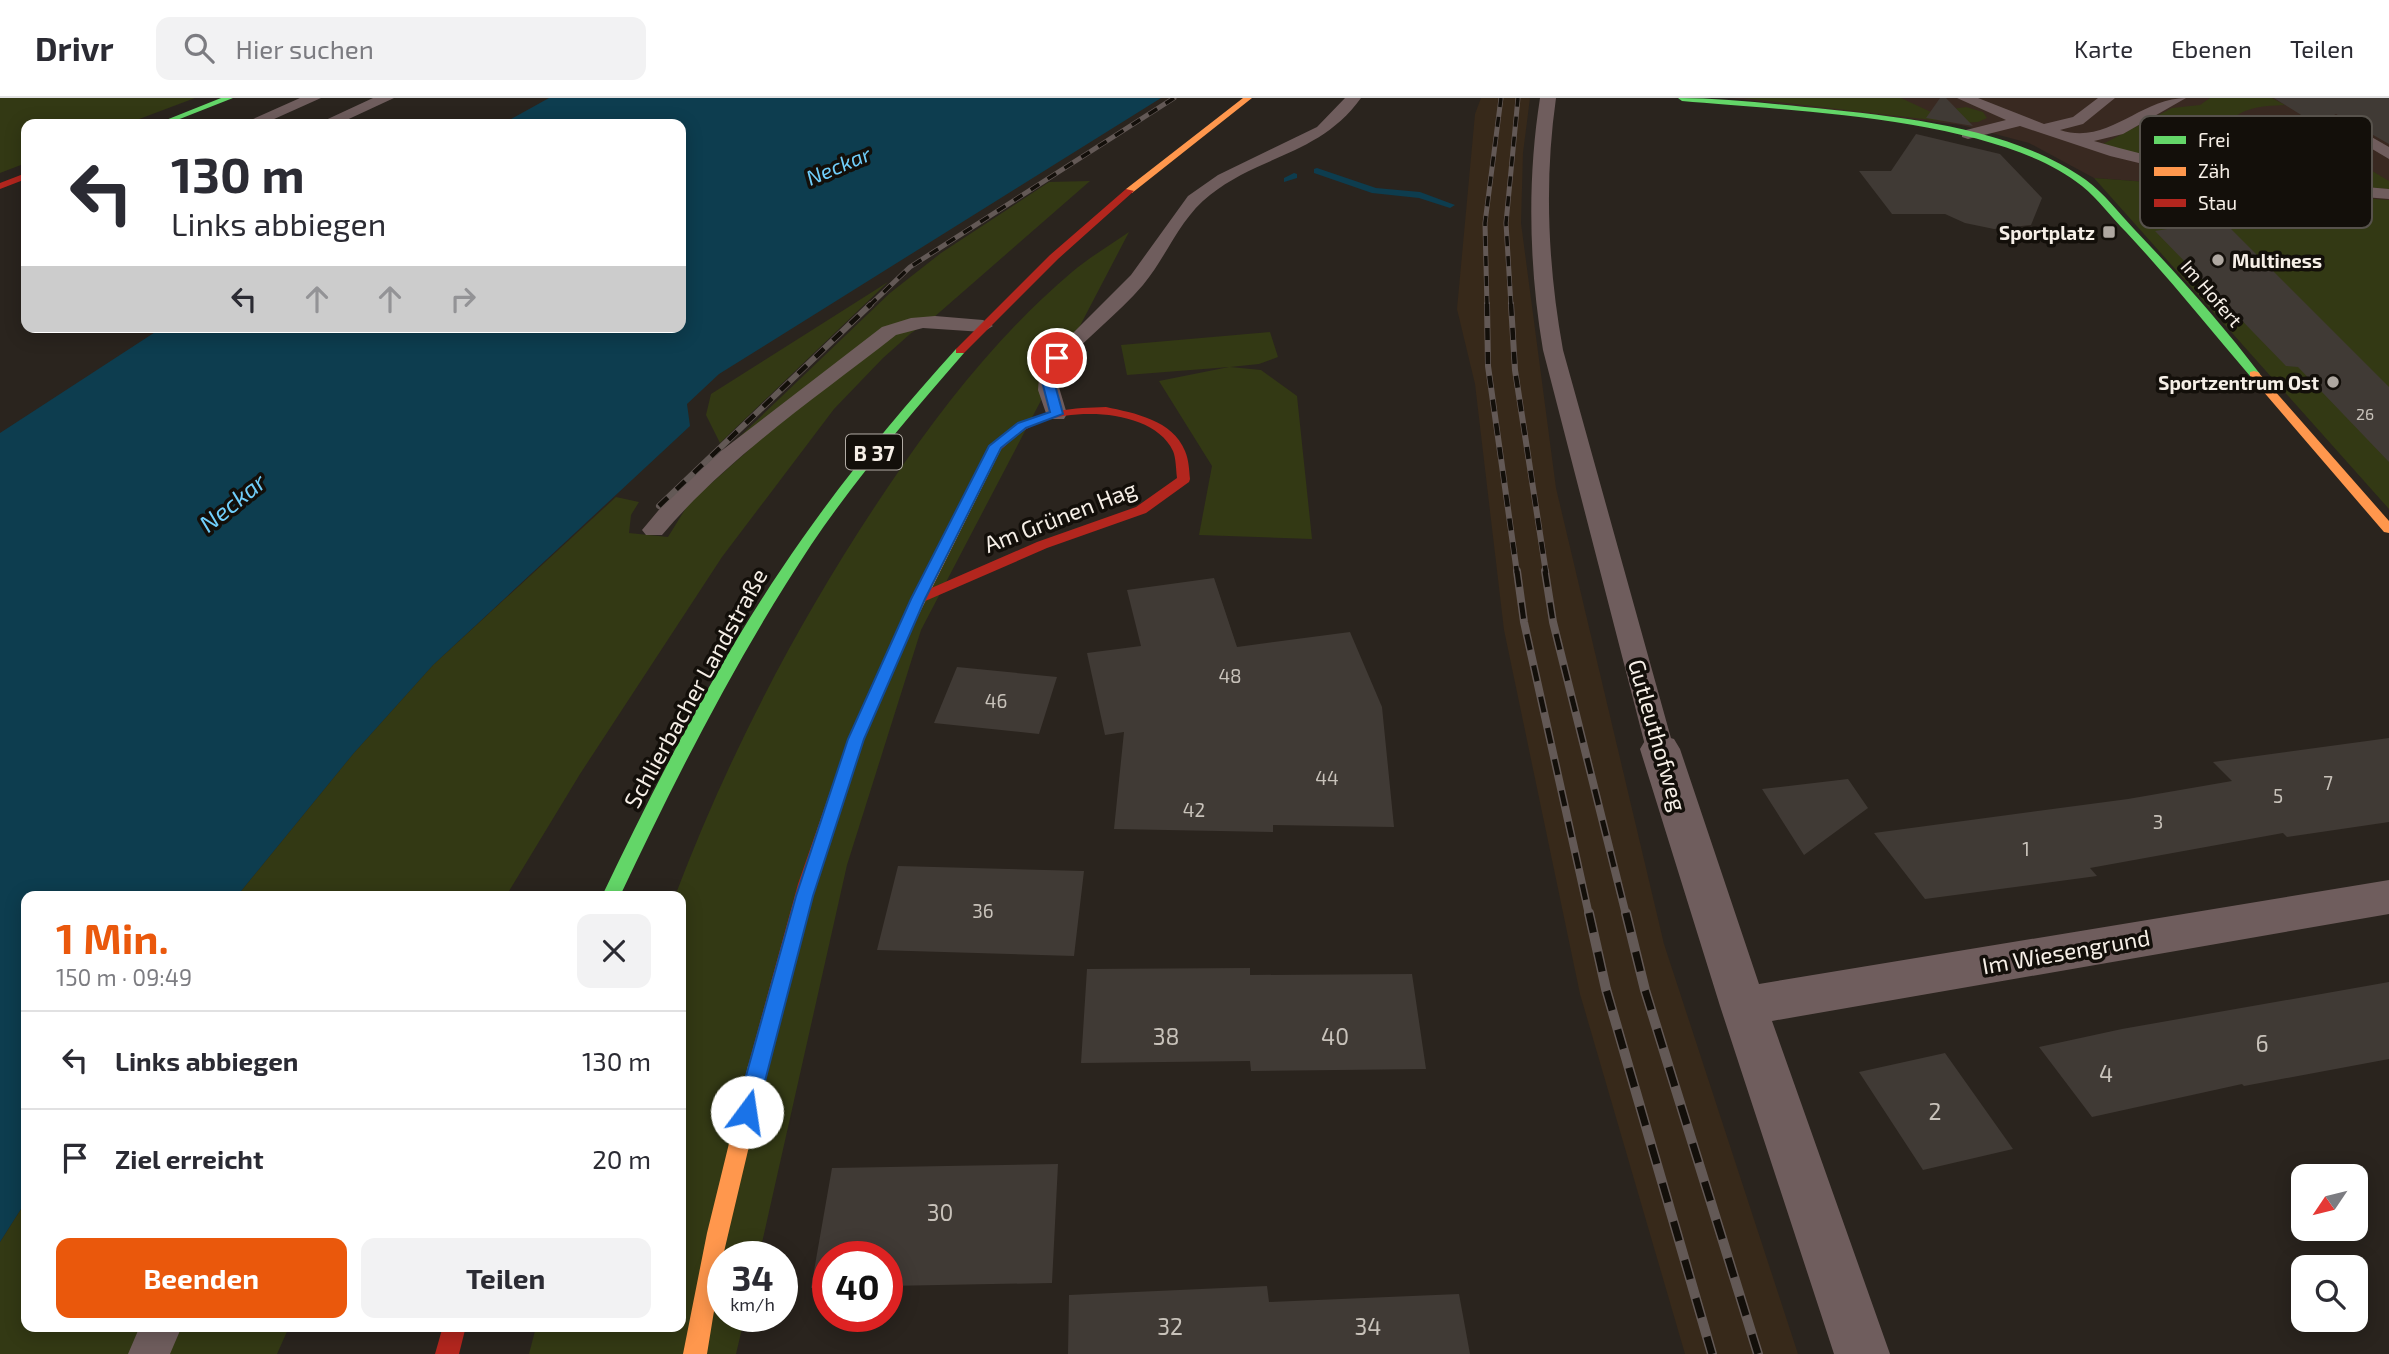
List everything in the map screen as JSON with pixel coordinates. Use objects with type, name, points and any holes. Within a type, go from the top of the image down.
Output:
[{"type":"street","points":[[173,119],[229,98]]},
{"type":"street","name":"Schlierbacher Landstraße","points":[[613,891],[698,720],[782,575],[916,399],[983,326],[1111,205],[1157,166],[1248,98]]},
{"type":"street","name":"Im Hofert","points":[[1682,98],[1909,123],[1968,134],[2035,156],[2062,169],[2091,189],[2389,529]]},
{"type":"street","points":[[0,187],[21,178]]},
{"type":"street","name":"Am Grünen Hag","points":[[695,1354],[709,1271],[745,1119],[804,896],[856,739],[918,599],[996,446],[1022,425],[1056,414],[1113,412],[1145,420],[1168,433],[1184,456],[1184,479],[1168,495],[1142,512],[1051,542],[968,575],[918,599]]},
{"type":"street","name":"Gutleuthofweg","points":[[1660,749],[1743,1006],[1862,1354]]},
{"type":"street","name":"Im Wiesengrund","points":[[1743,1006],[2389,897]]},
{"type":"street","points":[[447,1354],[453,1332]]},
{"type":"lane","points":[[262,119],[313,98]]},
{"type":"lane","points":[[337,119],[386,98]]},
{"type":"lane","points":[[1056,414],[1047,386],[1050,366],[1137,281],[1157,255],[1172,223],[1188,206],[1220,181],[1317,133],[1341,114],[1353,98]]},
{"type":"lane","name":"Gutleuthofweg","points":[[1548,98],[1542,139],[1542,286],[1553,350],[1660,749]]},
{"type":"lane","points":[[1965,98],[2075,141],[2140,157]]},
{"type":"lane","points":[[2043,129],[2078,121],[2108,98]]},
{"type":"lane","points":[[2148,116],[2180,101]]},
{"type":"lane","points":[[2075,141],[2117,131],[2140,120]]},
{"type":"lane","points":[[1968,134],[2021,121]]},
{"type":"lane","points":[[2372,144],[2389,154]]},
{"type":"lane","points":[[654,530],[676,504],[729,456],[889,331],[903,324],[925,322],[983,326]]},
{"type":"lane","points":[[148,1354],[159,1332]]},
{"type":"shaded area","points":[[1481,98],[1530,98],[1523,153],[1521,223],[1556,488],[1664,944],[1798,1354],[1685,1354],[1580,994],[1504,630],[1475,384],[1457,309],[1475,114]]},
{"type":"shaded area","points":[[1729,98],[2389,98],[2389,200],[2372,199],[2372,116],[2140,116],[2140,181],[2094,178],[2029,143],[1961,125]]},
{"type":"green space","points":[[0,98],[195,98],[139,119],[21,119],[21,165],[0,173]]},
{"type":"green space","points":[[1743,98],[1901,98],[1931,112],[1966,107],[1983,112],[1987,118],[1978,122],[1958,123]]},
{"type":"green space","points":[[2210,98],[2272,98],[2285,105],[2259,107],[2236,116],[2157,116],[2172,108],[2200,105]]},
{"type":"green space","points":[[2140,125],[2140,155],[2103,144]]},
{"type":"green space","points":[[2372,171],[2389,181],[2389,189],[2372,188]]},
{"type":"green space","name":"Sportzentrum Ost","points":[[2094,178],[2140,181],[2140,228],[2372,228],[2372,199],[2389,200],[2389,509]]},
{"type":"green space","points":[[1090,181],[883,358],[834,409],[722,557],[580,774],[509,891],[241,891],[353,754],[433,665],[616,497],[639,502],[631,515],[629,533],[668,537],[689,503],[751,448],[732,444],[890,293],[941,253],[1049,182]]},
{"type":"green space","points":[[1129,232],[921,630],[847,865],[762,1241],[707,1241],[707,1332],[741,1332],[736,1354],[529,1354],[535,1332],[686,1332],[686,891],[677,891],[720,788],[770,684],[827,582],[858,533],[910,455],[974,372],[1021,320],[1072,272]]},
{"type":"green space","points":[[888,282],[720,443],[706,415],[711,394]]},
{"type":"green space","points":[[1270,332],[1278,357],[1259,364],[1230,367],[1261,370],[1297,396],[1312,539],[1199,535],[1212,466],[1159,381],[1229,367],[1127,375],[1121,345]]},
{"type":"green space","points":[[21,1209],[21,1332],[287,1332],[277,1354],[0,1354],[0,1242]]},
{"type":"water","name":"Neckar","points":[[549,98],[1161,98],[719,374],[687,404],[690,426],[433,665],[353,754],[241,891],[21,891],[21,1209],[0,1242],[0,433],[154,333],[686,333],[686,119],[511,119]]},
{"type":"building","points":[[1940,98],[1946,98],[1973,126],[1926,118]]},
{"type":"building","points":[[2274,98],[2389,98],[2389,144],[2372,134],[2372,116],[2303,116]]},
{"type":"building","points":[[1916,134],[2000,154],[2042,198],[2031,225],[1994,229],[1965,223],[1945,214],[1892,214],[1859,171],[1891,171]]},
{"type":"building","points":[[2173,228],[2230,228],[2389,387],[2389,462],[2298,367],[2286,366],[2155,231]]},
{"type":"building","points":[[1214,578],[1237,647],[1350,632],[1382,707],[1394,827],[1273,825],[1273,832],[1114,829],[1124,732],[1105,735],[1087,653],[1141,646],[1127,590]]},
{"type":"building","points":[[957,667],[1057,677],[1039,734],[934,723]]},
{"type":"building","points":[[2389,738],[2389,822],[2287,837],[2283,833],[2090,868],[2097,876],[1925,899],[1874,833],[2128,799],[2232,781],[2213,762]]},
{"type":"building","points":[[1848,779],[1868,808],[1804,855],[1762,789]]},
{"type":"building","points":[[898,866],[1084,871],[1074,956],[877,950]]},
{"type":"building","points":[[1250,968],[1250,975],[1412,974],[1426,1069],[1251,1071],[1250,1061],[1081,1063],[1087,969]]},
{"type":"building","points":[[2389,982],[2389,1059],[2244,1086],[2242,1084],[2092,1117],[2039,1047],[2122,1029]]},
{"type":"building","points":[[1945,1053],[2013,1149],[1923,1170],[1859,1072]]},
{"type":"building","points":[[1058,1164],[1052,1283],[903,1286],[903,1241],[819,1241],[832,1168]]},
{"type":"building","points":[[1267,1286],[1269,1302],[1459,1294],[1470,1354],[1068,1354],[1069,1295]]},
{"type":"waterway","points":[[1317,171],[1375,191],[1420,195],[1450,205]]},
{"type":"waterway","points":[[1287,180],[1294,176]]},
{"type":"railway","points":[[869,306],[910,267],[1174,98]]},
{"type":"railway","points":[[1487,306],[1485,223],[1501,98]]},
{"type":"railway","points":[[1511,306],[1506,223],[1518,98]]},
{"type":"railway","points":[[659,506],[871,304]]},
{"type":"railway","points":[[1487,304],[1488,366],[1517,573]]},
{"type":"railway","points":[[1511,304],[1515,370],[1546,573]]},
{"type":"railway","points":[[1517,571],[1524,622],[1589,915]]},
{"type":"railway","points":[[1545,571],[1553,622],[1626,915]]},
{"type":"railway","points":[[1589,913],[1606,989],[1712,1354]]},
{"type":"railway","points":[[1626,913],[1645,990],[1758,1354]]},
{"type":"traffic: fast","points":[[173,119],[229,98]]},
{"type":"traffic: fast","points":[[1682,98],[1833,112],[1944,129],[1996,142],[2042,159],[2080,180],[2096,194],[2155,258],[2254,374]]},
{"type":"traffic: fast","points":[[613,891],[684,748],[763,609],[854,477],[905,413],[960,351]]},
{"type":"traffic: slow","points":[[1129,191],[1248,98]]},
{"type":"traffic: slow","points":[[2254,374],[2389,529]]},
{"type":"traffic: slow","points":[[857,737],[906,626],[995,449]]},
{"type":"traffic: slow","points":[[695,1354],[718,1233],[758,1066]]},
{"type":"traffic: jam","points":[[0,186],[21,178]]},
{"type":"traffic: jam","points":[[960,351],[1054,257],[1129,191]]},
{"type":"traffic: jam","points":[[918,599],[1042,545],[1141,510],[1184,479],[1179,451],[1162,430],[1136,417],[1106,411],[1073,411],[1041,418],[1014,431],[995,449]]},
{"type":"traffic: jam","points":[[758,1066],[807,884],[857,737]]},
{"type":"traffic: jam","points":[[447,1354],[453,1332]]},
{"type":"place","name":"Sportplatz","points":[[2109,232]]},
{"type":"place","name":"Multiness","points":[[2218,260]]},
{"type":"place","name":"Sportzentrum Ost","points":[[2333,382]]},
{"type":"route","points":[[747,1112],[804,896],[856,739],[918,599],[996,446],[1022,425],[1056,414],[1046,374],[1057,358]]}]
